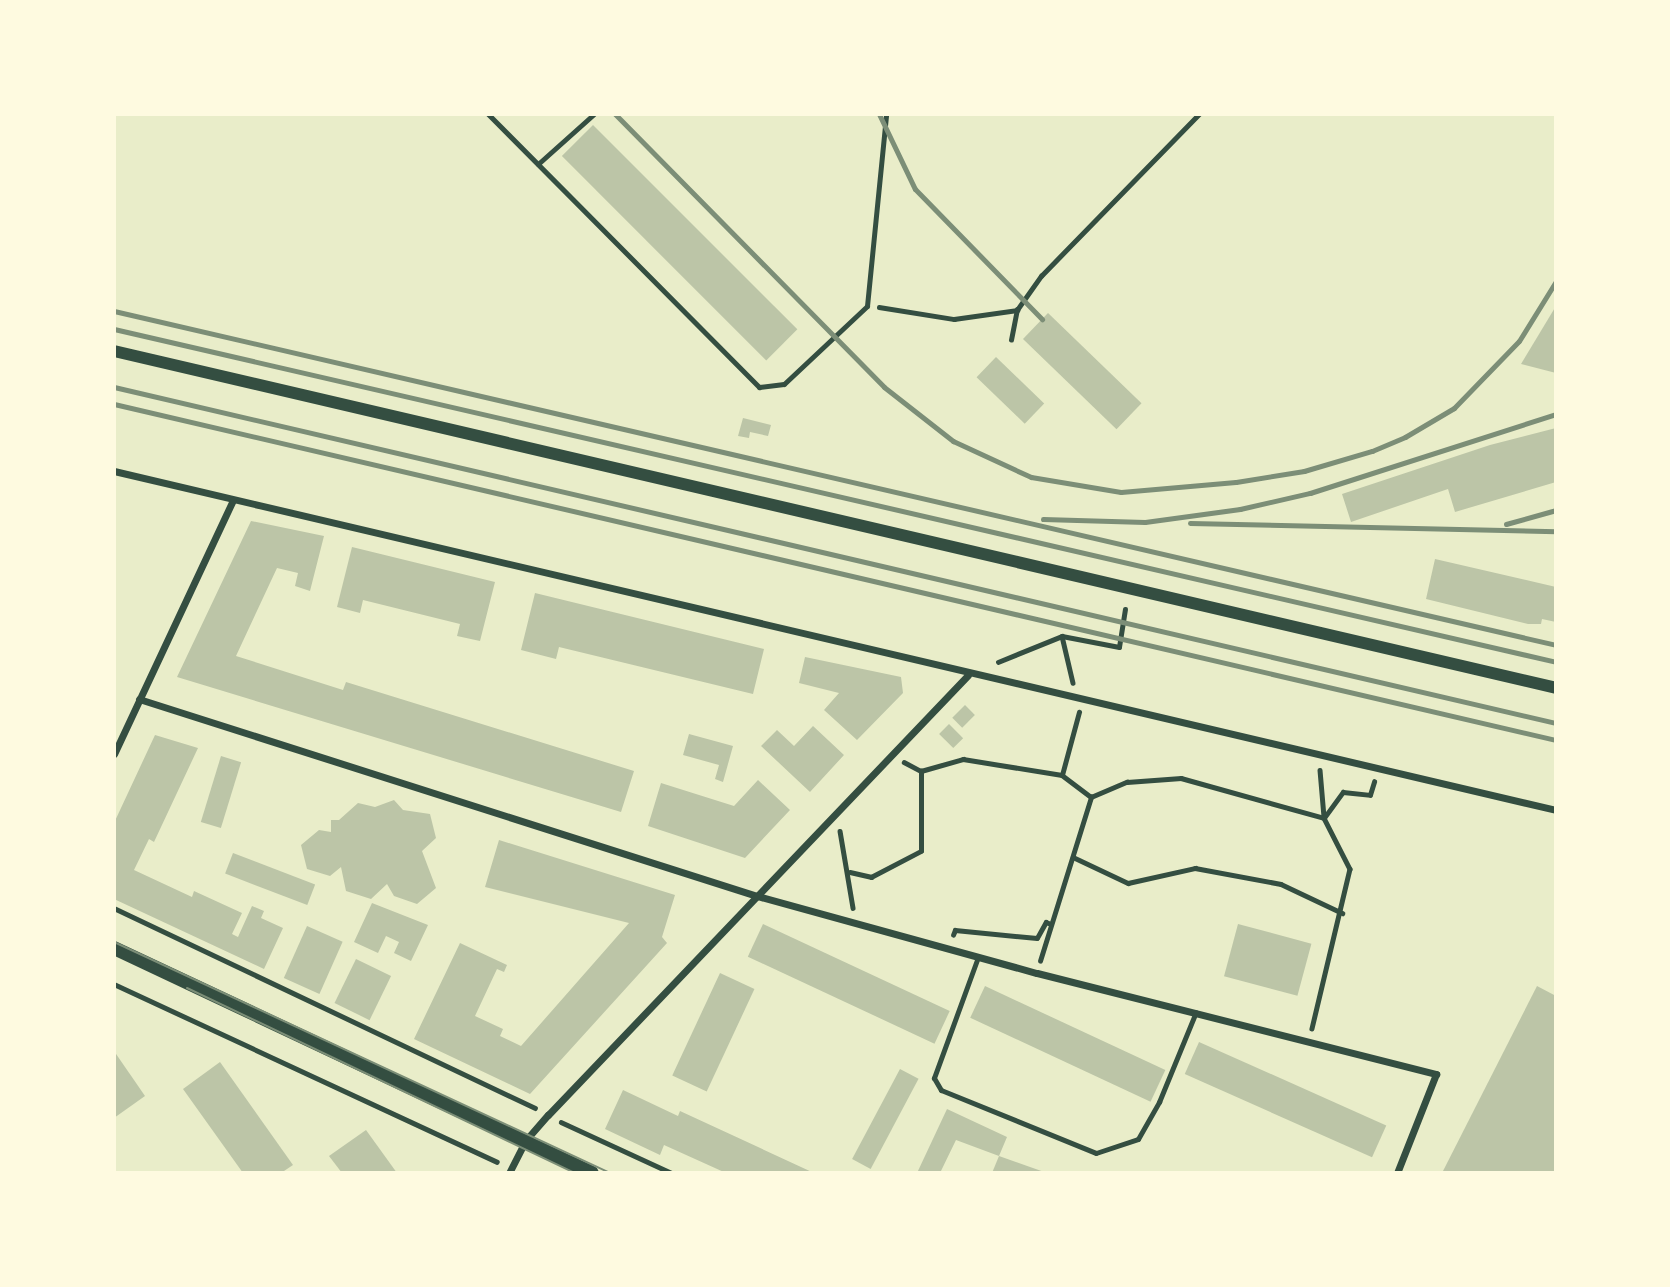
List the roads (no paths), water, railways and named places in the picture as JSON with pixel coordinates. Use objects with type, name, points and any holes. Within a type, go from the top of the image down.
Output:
[{"type":"main road","points":[[114,948],[592,1173]]},
{"type":"street","points":[[114,351],[1556,688]]},
{"type":"street","points":[[114,471],[968,674],[1319,753],[1556,810]]},
{"type":"street","points":[[114,754],[233,500]]},
{"type":"street","points":[[510,1171],[525,1141],[548,1115],[968,674]]},
{"type":"street","points":[[139,699],[757,896],[1037,973],[1436,1074],[1396,1173]]},
{"type":"lane","points":[[488,114],[759,387],[784,384],[867,306],[886,114]]},
{"type":"lane","points":[[538,164],[594,114]]},
{"type":"lane","points":[[978,957],[934,1078],[941,1090],[1097,1153],[1138,1139],[1159,1102],[1196,1012]]},
{"type":"tram line","points":[[114,942],[610,1173]]},
{"type":"tram line","points":[[187,988],[575,1173]]},
{"type":"railway","points":[[615,114],[884,387],[953,441],[1031,477],[1121,492],[1236,482],[1304,471],[1372,451],[1405,437],[1454,408],[1519,341],[1556,281]]},
{"type":"railway","points":[[879,114],[915,189],[1042,319]]},
{"type":"railway","points":[[114,311],[1556,645]]},
{"type":"railway","points":[[114,329],[1556,662]]},
{"type":"railway","points":[[114,387],[1556,723]]},
{"type":"railway","points":[[114,404],[1556,740]]},
{"type":"railway","points":[[1043,519],[1145,522],[1240,509],[1310,493],[1556,414]]},
{"type":"railway","points":[[1506,524],[1556,510]]},
{"type":"railway","points":[[1190,523],[1556,531]]}]
